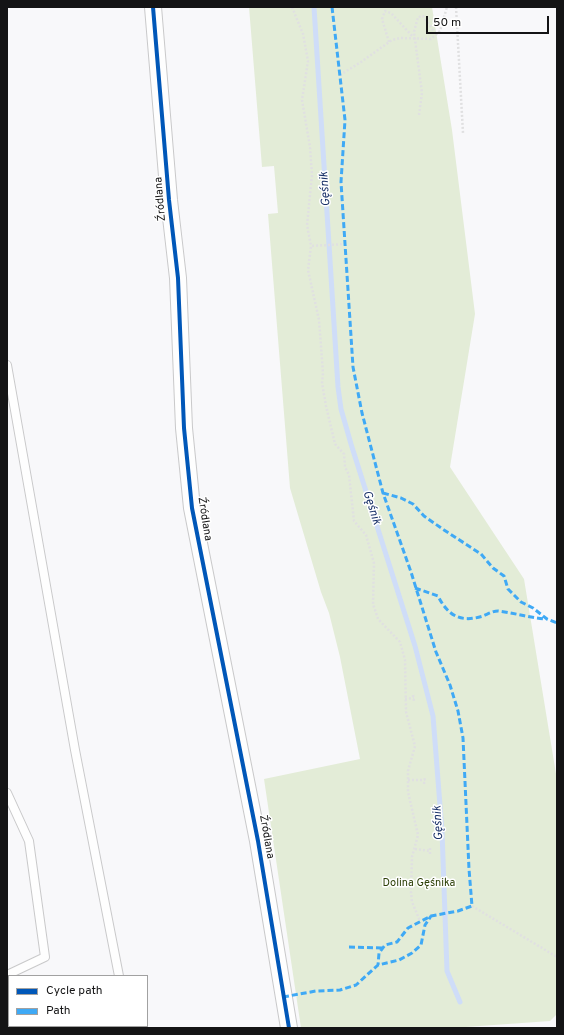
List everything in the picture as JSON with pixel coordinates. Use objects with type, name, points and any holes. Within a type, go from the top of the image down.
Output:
[{"type":"street","name":"Źródlana","points":[[153,7],[169,200],[178,278],[184,428],[192,508],[258,840],[289,1028]]},
{"type":"lane","points":[[7,365],[75,750],[119,975]]},
{"type":"lane","points":[[7,794],[29,841],[45,958],[7,975]]},
{"type":"path","points":[[292,7],[302,34],[308,61],[302,100],[310,147],[312,175],[307,225],[307,235],[310,242],[308,270],[319,320],[323,373],[322,383],[335,444],[344,454],[345,468],[349,475],[354,521],[366,536],[374,564],[373,604],[378,619],[397,638],[402,647],[406,667],[406,712],[415,746],[408,780],[411,806],[418,835],[412,857],[411,892],[412,902],[420,921]]},
{"type":"path","points":[[340,74],[361,62],[389,42],[400,38],[431,39],[440,31],[447,7]]},
{"type":"path","points":[[456,7],[463,133]]},
{"type":"path","points":[[389,42],[382,18],[385,12],[391,13],[414,38]]},
{"type":"path","points":[[419,115],[422,93],[414,38],[417,19],[420,16],[427,20],[436,34]]},
{"type":"path","points":[[310,246],[316,247],[346,244]]},
{"type":"path","points":[[405,699],[414,698]]},
{"type":"path","points":[[408,780],[424,778],[424,784]]},
{"type":"path","points":[[415,850],[430,853],[430,847]]},
{"type":"path","points":[[472,906],[557,957]]},
{"type":"green space","name":"Dolina Gęśnika","points":[[249,7],[432,7],[452,130],[475,314],[450,467],[524,579],[557,780],[557,1014],[550,1021],[452,1028],[301,1028],[264,779],[360,759],[340,657],[329,613],[321,592],[290,488],[268,214],[278,213],[274,166],[262,167]]},
{"type":"waterway","name":"Gęśnik","points":[[314,7],[338,387],[341,409],[415,646],[433,716],[442,831],[447,971],[460,1002]]},
{"type":"marked path","points":[[332,7],[345,120],[341,182],[353,367],[362,413],[383,493],[411,572],[436,652],[450,685],[458,711],[463,738],[472,906],[458,911],[431,916],[408,928],[397,942],[385,945],[379,953],[378,965]]},
{"type":"marked path","points":[[383,493],[401,498],[413,504],[424,516],[481,554],[493,568],[504,576],[508,589],[521,602],[533,608],[547,619],[557,623]]},
{"type":"marked path","points":[[415,588],[438,596],[446,609],[462,618],[475,618],[498,611],[547,619]]},
{"type":"marked path","points":[[283,997],[316,991],[340,990],[356,985],[378,965],[399,960],[412,953],[421,945],[425,925],[431,916]]},
{"type":"marked path","points":[[349,947],[383,948]]},
{"type":"cycle path","points":[[153,7],[169,200],[178,278],[184,428],[192,508],[258,841],[289,1028]]}]
